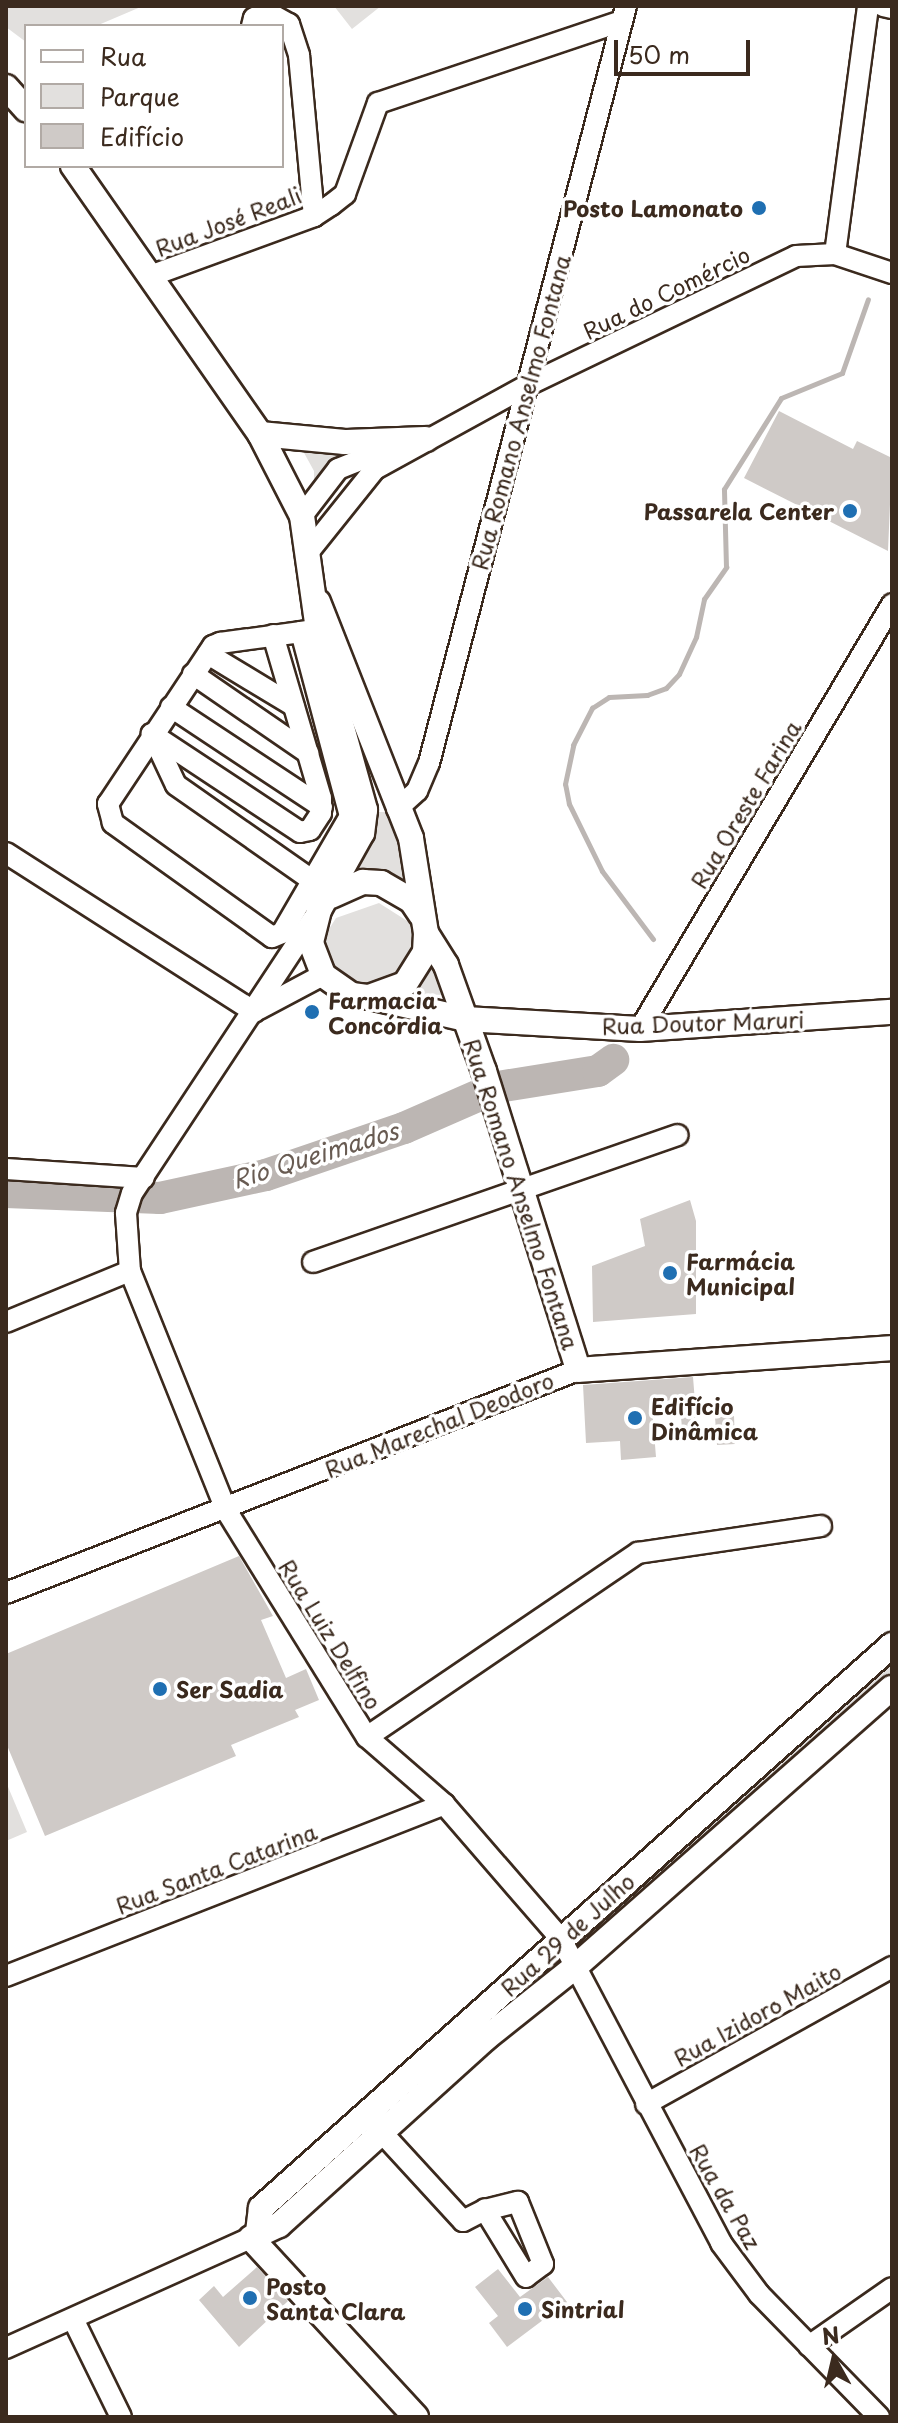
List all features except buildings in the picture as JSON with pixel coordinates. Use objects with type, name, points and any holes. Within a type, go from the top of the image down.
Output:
[{"type":"main road","points":[[6,87],[24,107]]},
{"type":"main road","points":[[74,168],[153,275],[260,434],[302,516],[318,602],[340,648],[397,809],[415,850],[425,952],[405,984],[369,997],[352,995],[323,975],[311,943],[321,895],[362,833],[365,810],[321,652],[310,630],[318,602]]},
{"type":"main road","points":[[260,434],[345,442],[426,439]]},
{"type":"main road","points":[[365,810],[397,809]]},
{"type":"main road","points":[[321,895],[363,882],[381,883],[411,900],[446,965],[465,1019]]},
{"type":"main road","name":"Rua Doutor Maruri","points":[[369,997],[465,1019],[640,1029],[892,1012]]},
{"type":"main road","name":"Rua Romano Anselmo Fontana","points":[[465,1019],[578,1370]]},
{"type":"main road","name":"Rua Marechal Deodoro","points":[[578,1370],[892,1348]]},
{"type":"main road","name":"Rua 29 de Julho","points":[[254,2235],[279,2225],[373,2123],[561,1939],[892,1645]]},
{"type":"main road","name":"Rua 29 de Julho","points":[[373,2123],[575,1967],[892,1688]]},
{"type":"main road","points":[[254,2235],[416,2417]]},
{"type":"street","points":[[835,254],[868,6]]},
{"type":"street","points":[[883,6],[892,8]]},
{"type":"street","points":[[252,24],[254,18],[269,13],[289,24],[299,55],[322,210]]},
{"type":"street","name":"Rua José Reali","points":[[153,275],[322,210],[345,194],[378,103],[624,14]]},
{"type":"street","name":"Rua Romano Anselmo Fontana","points":[[397,809],[417,791],[429,763],[624,14]]},
{"type":"street","name":"Rua do Comércio","points":[[426,439],[528,385],[796,256],[835,254],[892,273]]},
{"type":"street","points":[[302,516],[338,469],[377,450],[426,439]]},
{"type":"street","points":[[310,550],[332,516],[375,469],[426,439]]},
{"type":"street","name":"Rua Oreste Farina","points":[[640,1029],[892,604]]},
{"type":"street","points":[[6,1169],[134,1195],[255,1012],[321,895],[350,816],[310,630],[220,643],[193,674],[110,795],[113,823],[272,937],[282,933],[321,895]]},
{"type":"street","points":[[152,734],[300,832],[310,830],[322,807],[273,635]]},
{"type":"street","points":[[208,654],[294,706]]},
{"type":"street","points":[[193,674],[308,753]]},
{"type":"street","points":[[171,707],[322,807]]},
{"type":"street","points":[[152,734],[176,785],[321,895]]},
{"type":"street","points":[[6,853],[255,1012]]},
{"type":"street","points":[[255,1012],[323,975]]},
{"type":"street","points":[[313,1262],[677,1135]]},
{"type":"street","name":"Rua Luiz Delfino","points":[[134,1195],[130,1271],[226,1510],[367,1737],[444,1804],[561,1939],[575,1967]]},
{"type":"street","points":[[6,1322],[130,1271]]},
{"type":"street","name":"Rua Marechal Deodoro","points":[[6,1593],[226,1510],[578,1370]]},
{"type":"street","points":[[367,1737],[638,1553],[821,1526]]},
{"type":"street","name":"Rua Santa Catarina","points":[[6,1976],[444,1804]]},
{"type":"street","name":"Rua da Paz","points":[[575,1967],[721,2243],[759,2294],[879,2417]]},
{"type":"street","name":"Rua Izidoro Maito","points":[[646,2104],[892,1967]]},
{"type":"street","points":[[373,2123],[463,2221],[485,2210]]},
{"type":"street","name":"Rua 29 de Julho","points":[[6,2348],[254,2235]]},
{"type":"street","points":[[809,2346],[892,2288]]},
{"type":"street","points":[[73,2319],[121,2417]]},
{"type":"green space","points":[[6,6],[143,6],[101,24],[24,24],[24,40],[6,27]]},
{"type":"green space","points":[[334,6],[381,6],[352,29]]},
{"type":"green space","points":[[297,440],[349,453],[314,493],[314,471]]},
{"type":"green space","points":[[377,812],[389,812],[409,877],[406,883],[358,872]]},
{"type":"green space","points":[[379,903],[412,924],[416,953],[397,978],[377,984],[341,979],[329,970],[319,945],[336,918]]},
{"type":"green space","points":[[429,962],[449,995],[404,994],[420,986]]},
{"type":"green space","points":[[892,1657],[892,1680],[602,1931],[592,1931],[592,1919]]},
{"type":"green space","points":[[6,1782],[27,1832],[6,1841]]},
{"type":"waterway","points":[[653,939],[602,871],[569,804],[565,784],[573,745],[592,708],[609,697],[647,695],[666,688],[679,674],[696,637],[704,599],[726,567],[724,489],[781,398],[842,373],[868,299]]},
{"type":"waterway","name":"Rio Queimados","points":[[6,1192],[160,1198],[266,1175],[404,1128],[498,1087],[598,1071],[613,1060]]},
{"type":"place","name":"Posto Lamonato","points":[[759,208]]},
{"type":"place","name":"Passarela Center","points":[[850,511]]},
{"type":"place","name":"Farmacia Concórdia","points":[[312,1012]]},
{"type":"place","name":"Farmácia Municipal","points":[[670,1273]]},
{"type":"place","name":"Edifício Dinâmica","points":[[635,1418]]},
{"type":"place","name":"Ser Sadia","points":[[160,1689]]},
{"type":"place","name":"Posto Santa Clara","points":[[250,2298]]},
{"type":"place","name":"Sintrial","points":[[525,2309]]}]
